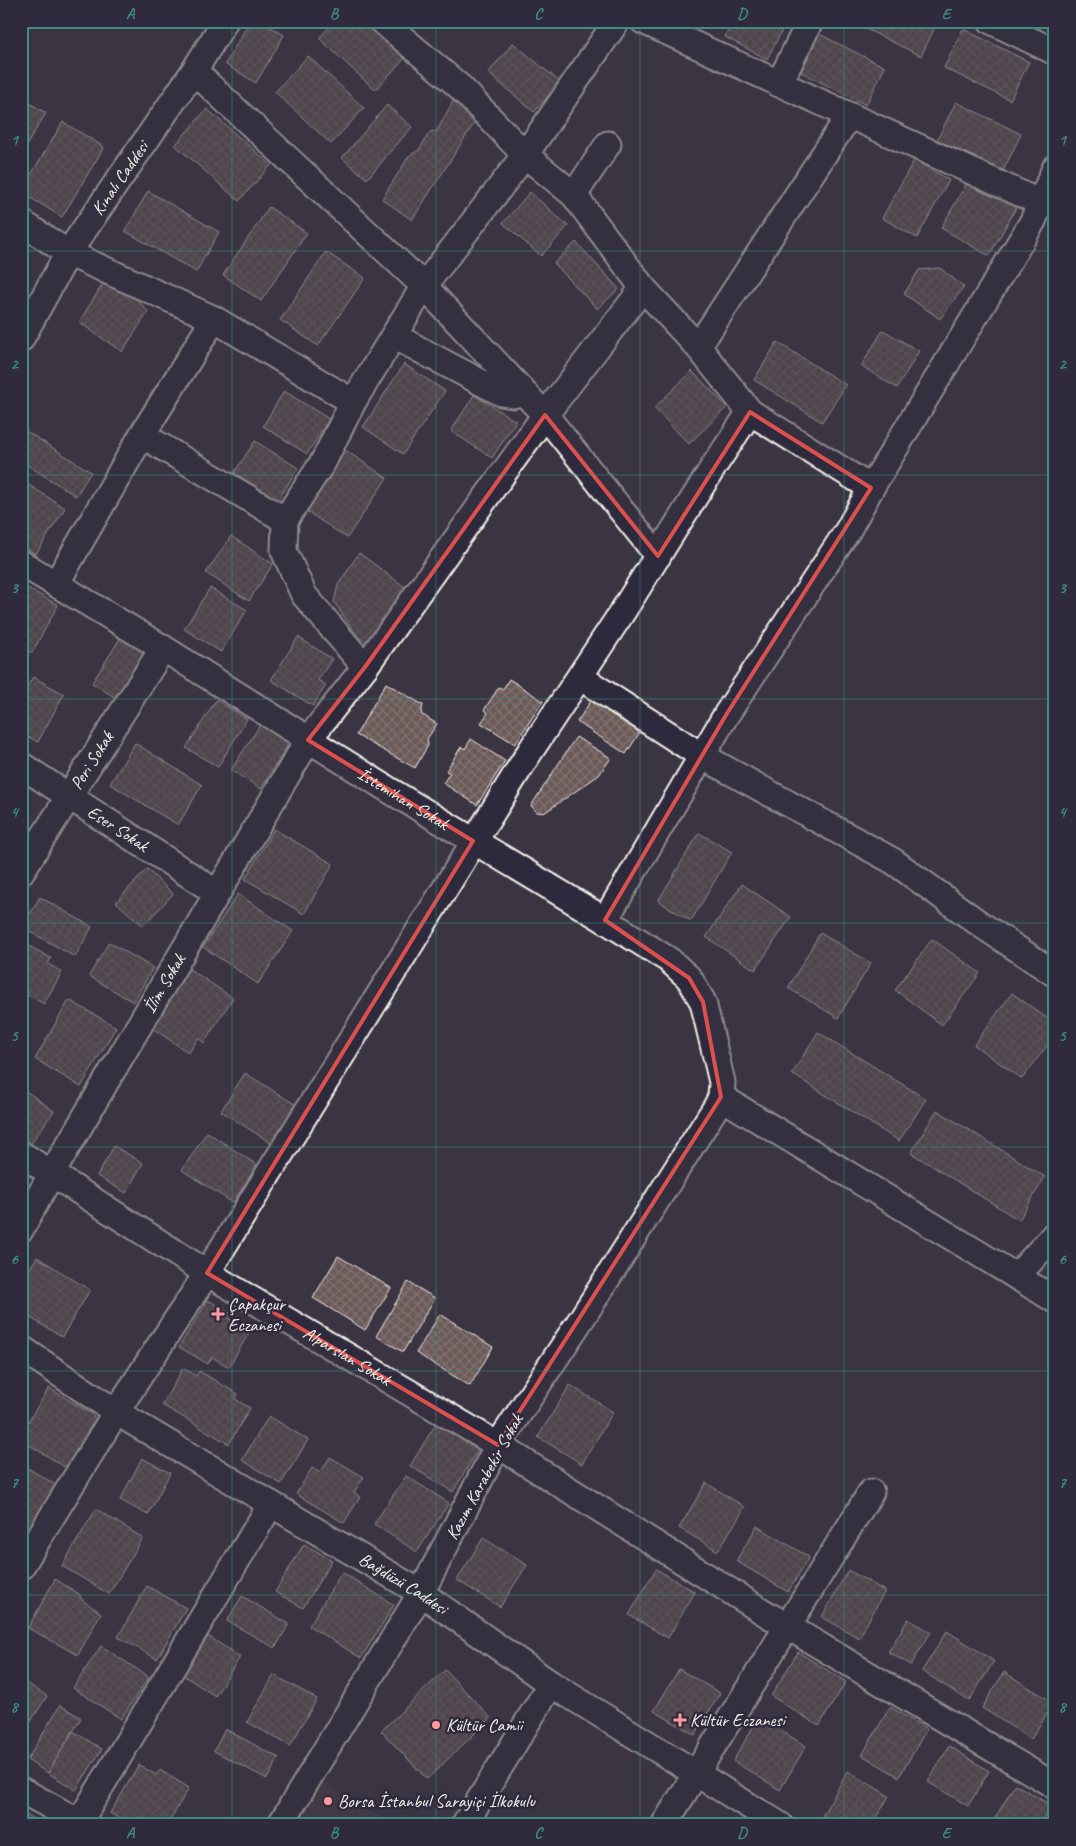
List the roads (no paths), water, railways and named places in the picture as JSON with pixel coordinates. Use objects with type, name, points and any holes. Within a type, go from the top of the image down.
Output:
[{"type":"street","name":"Kınalı Caddesi","points":[[21,339],[68,253],[194,71],[225,21]]},
{"type":"street","points":[[365,668],[304,595],[284,551],[285,520],[323,462],[353,402],[424,286],[525,155],[617,21]]},
{"type":"street","points":[[643,21],[1041,203]]},
{"type":"street","points":[[780,84],[810,21]]},
{"type":"street","points":[[991,21],[1055,52]]},
{"type":"street","points":[[393,25],[460,87],[525,155],[574,195],[643,288],[698,347],[750,412],[871,488]]},
{"type":"street","points":[[194,71],[424,286],[545,415],[658,556]]},
{"type":"street","points":[[698,347],[849,116]]},
{"type":"street","points":[[574,195],[608,144]]},
{"type":"street","points":[[605,920],[726,715],[848,530],[871,488],[1033,221],[1055,168]]},
{"type":"street","points":[[21,222],[68,253],[214,319],[353,402]]},
{"type":"street","name":"İlim Sokak","points":[[21,1229],[52,1173],[308,740],[365,668],[545,415],[643,288]]},
{"type":"street","points":[[56,584],[142,434],[214,319]]},
{"type":"street","points":[[394,336],[501,393],[513,395],[522,391]]},
{"type":"street","points":[[21,1567],[116,1412],[207,1273],[529,753],[750,412]]},
{"type":"street","points":[[142,434],[285,520]]},
{"type":"street","name":"İstemihan Sokak","points":[[21,563],[163,648],[308,740],[669,960],[689,978],[703,1002],[722,1090]]},
{"type":"street","name":"Peri Sokak","points":[[21,872],[163,648]]},
{"type":"street","points":[[580,677],[702,756],[893,861],[980,924],[1055,974]]},
{"type":"street","name":"Eser Sokak","points":[[21,764],[217,892]]},
{"type":"street","points":[[722,1090],[1055,1300]]},
{"type":"street","name":"Kazım Karabekir Sokak","points":[[280,1825],[421,1593],[498,1444],[584,1315],[722,1090]]},
{"type":"street","name":"Alparslan Sokak","points":[[21,1154],[207,1273],[498,1444],[788,1626],[1055,1786]]},
{"type":"street","points":[[1017,1276],[1055,1234]]},
{"type":"street","name":"Bağdüzü Caddesi","points":[[21,1348],[116,1412],[421,1593],[551,1684],[780,1825]]},
{"type":"street","points":[[664,1825],[870,1492]]},
{"type":"street","points":[[21,1790],[82,1823],[270,1504]]},
{"type":"street","points":[[464,1825],[551,1684]]},
{"type":"place","name":"Çapakçur Eczanesi","points":[[218,1314]]},
{"type":"place","name":"Kültür Eczanesi","points":[[680,1720]]},
{"type":"place","name":"Kültür Camii","points":[[436,1725]]},
{"type":"place","name":"Borsa İstanbul Sarayiçi İlkokulu","points":[[328,1801]]}]
